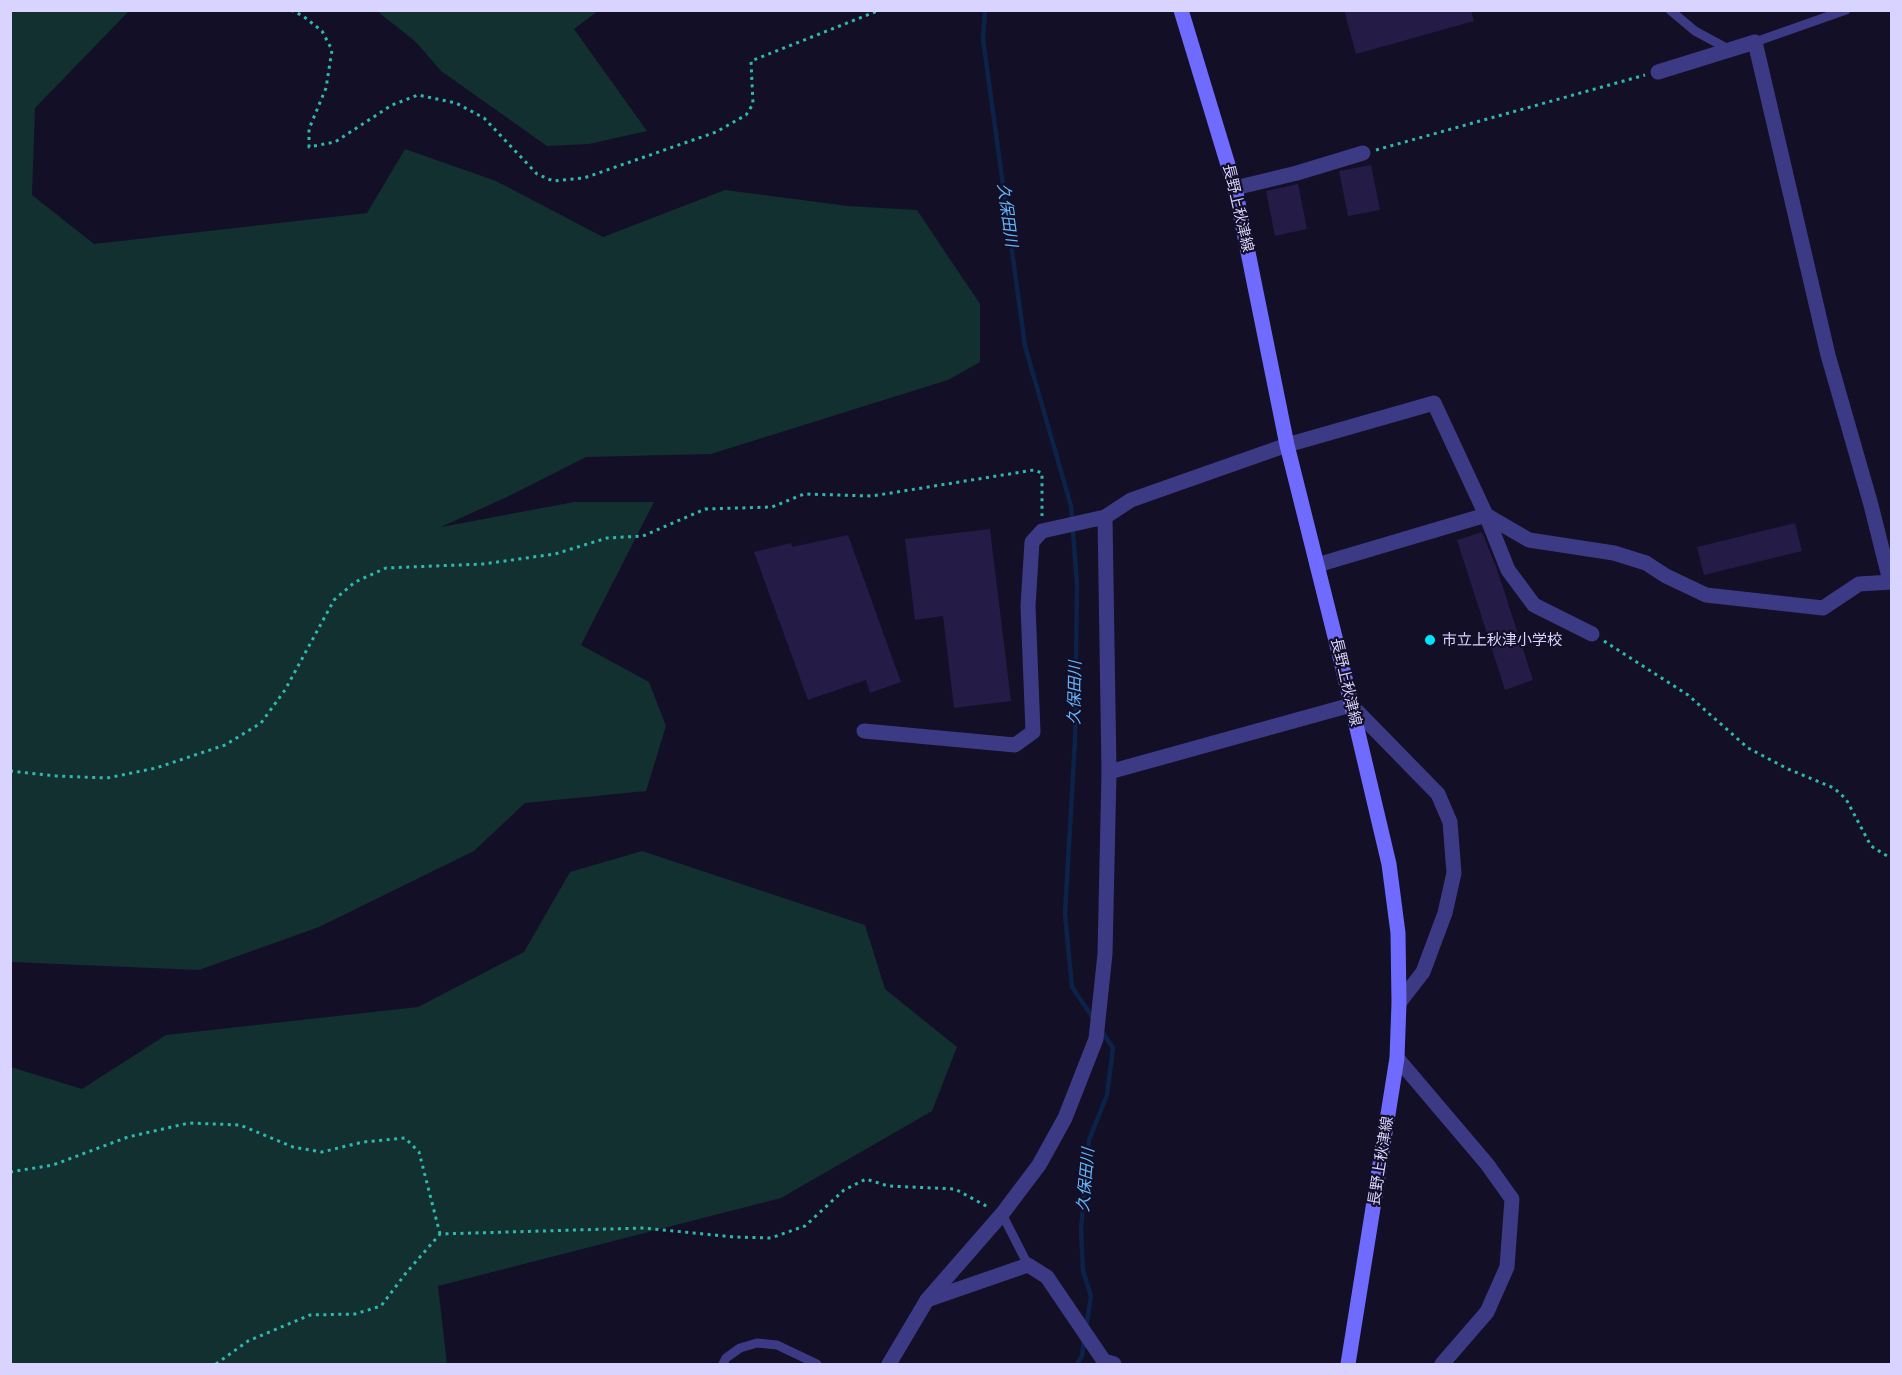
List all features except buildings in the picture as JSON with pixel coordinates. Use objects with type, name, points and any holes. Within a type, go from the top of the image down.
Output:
[{"type":"main road","name":"長野上秋津線","points":[[1181,10],[1235,188],[1287,445],[1389,864],[1398,933],[1397,1058],[1348,1365]]},
{"type":"street","points":[[1317,565],[1486,515],[1529,540],[1614,553],[1646,562],[1666,576],[1706,595],[1823,608],[1859,584],[1891,581],[1828,355],[1755,42],[1658,72]]},
{"type":"street","points":[[1235,188],[1297,173],[1363,153]]},
{"type":"street","points":[[864,730],[1015,745],[1033,732],[1028,606],[1032,542],[1042,531],[1105,517],[1131,500],[1287,445],[1434,403],[1486,515],[1508,570],[1534,604],[1592,634]]},
{"type":"street","points":[[889,1365],[927,1300],[1002,1214],[1039,1165],[1065,1118],[1096,1039],[1106,954],[1108,772],[1105,517]]},
{"type":"street","points":[[1108,772],[1351,705],[1438,794],[1450,822],[1454,873],[1445,913],[1423,972],[1399,1003]]},
{"type":"street","points":[[1397,1058],[1487,1164],[1512,1199],[1507,1267],[1487,1312],[1442,1365]]},
{"type":"street","points":[[927,1300],[1028,1265],[1047,1277],[1104,1361],[1114,1365]]},
{"type":"lane","points":[[1670,10],[1695,31],[1730,50]]},
{"type":"lane","points":[[1755,42],[1846,10]]},
{"type":"lane","points":[[1002,1214],[1028,1265]]},
{"type":"lane","points":[[723,1365],[726,1358],[740,1348],[757,1343],[777,1345],[818,1365]]},
{"type":"path","points":[[291,10],[322,31],[332,50],[326,88],[309,129],[309,147],[335,142],[392,105],[418,95],[456,103],[484,118],[537,174],[554,181],[584,178],[716,132],[746,115],[753,104],[751,61],[880,10]]},
{"type":"path","points":[[1363,153],[1658,72]]},
{"type":"path","points":[[10,771],[107,778],[156,768],[225,745],[261,723],[285,690],[334,600],[355,582],[386,568],[483,564],[555,554],[607,538],[643,536],[705,509],[772,507],[804,494],[872,496],[1034,470],[1042,473],[1042,531]]},
{"type":"path","points":[[1592,634],[1689,695],[1748,748],[1788,769],[1834,788],[1846,799],[1871,846],[1892,859]]},
{"type":"path","points":[[10,1172],[53,1165],[128,1137],[189,1123],[240,1125],[293,1148],[322,1152],[363,1142],[405,1138],[419,1152],[440,1234]]},
{"type":"path","points":[[216,1365],[248,1341],[310,1315],[355,1314],[381,1306],[440,1234],[644,1228],[734,1237],[771,1238],[805,1226],[844,1190],[866,1179],[888,1186],[955,1189],[1002,1214]]},
{"type":"green space","points":[[11,10],[129,11],[35,108],[32,195],[94,244],[367,213],[405,149],[496,181],[603,237],[725,190],[848,206],[917,210],[980,304],[980,362],[948,380],[711,454],[586,457],[441,527],[574,502],[654,502],[581,645],[649,682],[666,726],[646,791],[525,803],[474,851],[319,927],[199,970],[11,962]]},
{"type":"green space","points":[[377,11],[598,11],[574,29],[647,131],[589,144],[547,146],[441,71],[416,42]]},
{"type":"green space","points":[[642,851],[865,925],[885,989],[957,1047],[932,1111],[781,1198],[438,1286],[447,1364],[11,1364],[11,1067],[82,1089],[166,1035],[418,1007],[524,952],[570,872]]},
{"type":"waterway","name":"久保田川","points":[[985,10],[983,39],[1025,346],[1071,506],[1077,584],[1075,740],[1065,914],[1072,987],[1093,1018]]},
{"type":"waterway","name":"久保田川","points":[[1086,1328],[1091,1296],[1083,1271],[1081,1229],[1089,1140],[1107,1095],[1113,1048],[1101,1030]]},
{"type":"waterway","name":"久保田川","points":[[1077,1364],[1082,1356],[1084,1339]]},
{"type":"place","name":"市立上秋津小学校","points":[[1430,640]]}]
